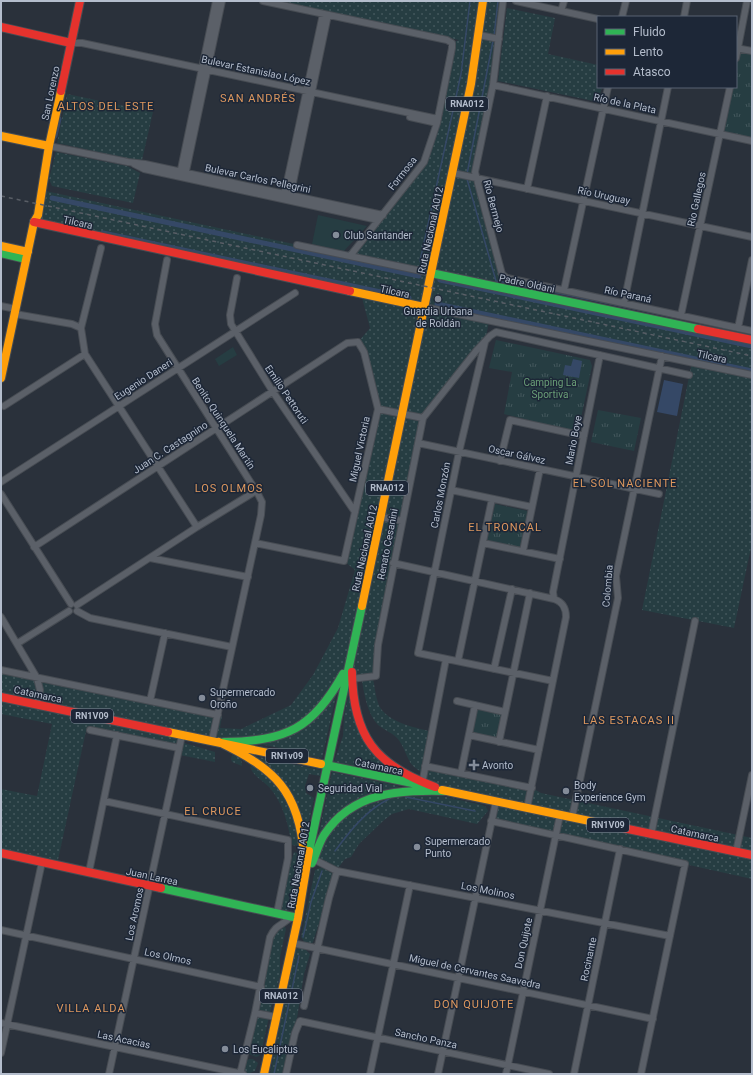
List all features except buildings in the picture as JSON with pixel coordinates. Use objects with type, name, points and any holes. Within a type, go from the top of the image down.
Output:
[{"type":"main road","name":"San Lorenzo","points":[[34,222],[33,214],[38,204],[80,1]]},
{"type":"main road","name":"Ruta Nacional A012","points":[[352,655],[453,173],[479,35],[483,1]]},
{"type":"main road","name":"Bulevar Estanislao López","points":[[1,27],[71,43]]},
{"type":"main road","name":"Bulevar Carlos Pellegrini","points":[[1,136],[49,146]]},
{"type":"main road","points":[[1,378],[3,359],[34,222]]},
{"type":"main road","name":"Tilcara","points":[[34,222],[424,307]]},
{"type":"main road","points":[[1,246],[27,255]]},
{"type":"main road","points":[[1,253],[27,255]]},
{"type":"main road","name":"Padre Oldani","points":[[431,273],[752,340]]},
{"type":"main road","points":[[352,655],[346,680],[355,712],[365,734],[387,762],[401,773],[422,784],[448,791]]},
{"type":"main road","points":[[216,741],[266,740],[293,730],[319,712],[346,680],[352,655]]},
{"type":"main road","name":"Ruta Nacional A012","points":[[264,1074],[292,943],[295,917],[305,878],[308,856],[346,680]]},
{"type":"main road","name":"Catamarca","points":[[1,697],[422,784]]},
{"type":"main road","points":[[216,741],[262,764],[284,785],[298,812],[308,856]]},
{"type":"main road","points":[[308,856],[334,822],[359,802],[375,796],[394,792],[414,790],[448,791]]},
{"type":"main road","name":"Catamarca","points":[[448,791],[651,835],[752,855]]},
{"type":"main road","name":"Juan Larrea","points":[[1,853],[295,917]]},
{"type":"street","points":[[182,174],[204,71],[216,1]]},
{"type":"street","points":[[204,71],[222,1]]},
{"type":"street","points":[[263,1],[326,14],[287,197]]},
{"type":"street","name":"Río Bermejo","points":[[502,274],[475,172],[493,85],[503,1]]},
{"type":"street","points":[[516,1],[597,18]]},
{"type":"street","points":[[562,11],[564,1]]},
{"type":"street","points":[[622,16],[626,1]]},
{"type":"street","points":[[684,16],[687,1]]},
{"type":"street","points":[[747,1],[737,48],[752,51]]},
{"type":"street","name":"Formosa","points":[[326,14],[447,40],[452,43],[437,121],[424,162],[350,256]]},
{"type":"street","points":[[479,35],[499,39]]},
{"type":"street","name":"Bulevar Estanislao López","points":[[71,43],[437,121]]},
{"type":"street","name":"Río de la Plata","points":[[493,85],[752,141]]},
{"type":"street","points":[[564,290],[608,88]]},
{"type":"street","points":[[624,303],[668,88]]},
{"type":"street","name":"Rio Gallegos","points":[[681,315],[730,88]]},
{"type":"street","points":[[527,189],[547,96]]},
{"type":"street","name":"Bulevar Carlos Pellegrini","points":[[49,146],[287,197],[383,215]]},
{"type":"street","name":"Río Uruguay","points":[[453,173],[752,237]]},
{"type":"street","name":"Bulevar Carlos Pellegrini","points":[[287,197],[378,220]]},
{"type":"street","name":"Padre Oldani","points":[[297,245],[431,273]]},
{"type":"street","points":[[101,248],[81,328],[85,354],[197,527]]},
{"type":"street","name":"Benito Quinquela Martín","points":[[167,260],[155,328],[159,338],[256,491],[260,498],[262,507],[218,715],[216,741]]},
{"type":"street","points":[[738,328],[752,260]]},
{"type":"street","name":"Río Paraná","points":[[502,274],[512,280],[752,331]]},
{"type":"street","name":"Emilio Pettoruti","points":[[237,278],[230,316],[231,324],[235,332],[273,392],[355,512]]},
{"type":"street","points":[[512,280],[512,290]]},
{"type":"street","name":"Eugenio Daneri","points":[[1,482],[295,293]]},
{"type":"street","points":[[1,306],[15,311],[72,324],[81,328]]},
{"type":"street","name":"Tilcara","points":[[424,307],[752,375]]},
{"type":"street","points":[[529,329],[527,339],[689,375]]},
{"type":"street","name":"Renato Cesanini","points":[[346,680],[376,676],[378,645],[393,563],[423,418],[476,351],[496,332],[527,339]]},
{"type":"street","name":"Juan C. Castagnino","points":[[34,547],[347,343],[358,342]]},
{"type":"street","name":"Miguel Victoria","points":[[255,543],[344,562],[378,409],[364,352],[358,342]]},
{"type":"street","name":"Carlos Monzón","points":[[446,659],[418,653],[459,452],[485,342]]},
{"type":"street","points":[[4,406],[85,354]]},
{"type":"street","name":"Mario Boye","points":[[554,599],[553,592],[600,355]]},
{"type":"street","name":"Colombia","points":[[572,818],[618,598],[616,576],[662,356]]},
{"type":"street","points":[[378,409],[423,418]]},
{"type":"street","points":[[500,461],[510,420],[584,436]]},
{"type":"street","name":"Oscar Gálvez","points":[[418,443],[659,494]]},
{"type":"street","points":[[523,551],[540,469]]},
{"type":"street","points":[[451,490],[532,507]]},
{"type":"street","points":[[18,643],[69,611],[68,608],[75,607],[197,527],[256,491]]},
{"type":"street","points":[[1,494],[34,547],[75,607],[90,618],[232,647]]},
{"type":"street","points":[[458,661],[492,499]]},
{"type":"street","points":[[381,517],[402,520]]},
{"type":"street","points":[[483,543],[560,559]]},
{"type":"street","points":[[150,558],[248,577]]},
{"type":"street","points":[[393,563],[512,589],[554,599],[562,603],[566,617],[528,808]]},
{"type":"street","points":[[494,669],[512,589]]},
{"type":"street","points":[[499,742],[530,594]]},
{"type":"street","points":[[1,617],[18,643],[37,678],[40,690],[37,704]]},
{"type":"street","points":[[651,835],[695,621]]},
{"type":"street","points":[[150,701],[165,633]]},
{"type":"street","points":[[422,784],[446,659],[553,681]]},
{"type":"street","points":[[1,670],[218,715]]},
{"type":"street","points":[[457,701],[505,712]]},
{"type":"street","points":[[461,773],[475,705]]},
{"type":"street","points":[[145,741],[148,728]]},
{"type":"street","points":[[90,730],[179,748]]},
{"type":"street","points":[[89,872],[117,735]]},
{"type":"street","name":"Los Aromos","points":[[109,1074],[135,959],[182,735]]},
{"type":"street","points":[[469,735],[539,750]]},
{"type":"street","points":[[425,766],[532,788]]},
{"type":"street","points":[[736,852],[752,775]]},
{"type":"street","points":[[104,801],[288,840],[289,850],[277,913]]},
{"type":"street","points":[[438,1074],[496,801]]},
{"type":"street","name":"Don Quijote","points":[[506,1074],[560,815]]},
{"type":"street","points":[[491,820],[685,864],[642,1074]]},
{"type":"street","name":"Rocinante","points":[[574,1074],[620,849]]},
{"type":"street","points":[[289,850],[308,856]]},
{"type":"street","name":"Los Molinos","points":[[308,856],[337,871],[670,936]]},
{"type":"street","points":[[1,1053],[4,1023],[26,936],[42,862]]},
{"type":"street","points":[[304,1006],[337,871]]},
{"type":"street","points":[[370,1074],[410,885]]},
{"type":"street","points":[[241,1074],[261,987],[270,937],[275,927],[295,917]]},
{"type":"street","name":"Los Olmos","points":[[1,930],[261,987]]},
{"type":"street","name":"Miguel de Cervantes Saavedra","points":[[292,943],[653,1018]]},
{"type":"street","points":[[255,1013],[276,1017]]},
{"type":"street","name":"Sancho Panza","points":[[286,1074],[295,1034],[300,1021],[549,1074]]},
{"type":"street","name":"Las Acacias","points":[[4,1023],[241,1074]]},
{"type":"green space","points":[[277,1],[503,1],[499,39],[475,172],[502,274],[498,287],[752,340],[752,543],[734,628],[642,610],[692,362],[489,321],[485,342],[423,418],[393,563],[376,676],[352,679],[307,722],[250,742],[182,735],[179,748],[90,730],[86,731],[58,860],[1,848],[1,789],[37,796],[52,724],[1,714],[1,670],[222,716],[220,728],[241,729],[291,705],[313,675],[338,628],[355,570],[344,561],[378,409],[358,342],[370,328],[361,294],[34,222],[33,218],[34,206],[41,190],[350,256],[428,154],[452,43],[459,40]]},
{"type":"green space","points":[[507,8],[555,18],[548,54],[597,65],[597,88],[602,88],[598,102],[498,81]]},
{"type":"green space","points":[[739,54],[752,54],[752,140],[724,133],[723,128],[732,88],[737,88],[737,63]]},
{"type":"green space","points":[[67,94],[153,112],[142,160],[130,159],[57,143]]},
{"type":"green space","points":[[56,152],[127,166],[140,173],[133,203],[52,186],[49,179]]},
{"type":"green space","name":"Club Santander","points":[[318,215],[367,226],[344,251],[312,244]]},
{"type":"green space","name":"Camping La Sportiva","points":[[496,340],[590,360],[592,366],[578,432],[504,414],[512,372],[489,368]]},
{"type":"green space","points":[[233,347],[237,355],[219,366],[215,359]]},
{"type":"green space","points":[[598,410],[641,418],[634,451],[591,442]]},
{"type":"green space","points":[[495,504],[528,511],[521,548],[487,541]]},
{"type":"green space","points":[[373,679],[378,702],[381,709],[386,714],[403,724],[429,731],[421,772],[411,763],[398,739],[378,725],[372,716],[365,698],[362,681]]},
{"type":"green space","points":[[336,696],[322,758],[260,744],[273,740]]},
{"type":"green space","points":[[348,696],[354,716],[400,776],[334,762],[343,736],[344,716]]},
{"type":"green space","points":[[477,709],[503,714],[497,739],[471,733]]},
{"type":"green space","points":[[184,743],[215,752],[215,762],[180,755]]},
{"type":"green space","points":[[232,755],[241,758],[242,766],[232,762]]},
{"type":"green space","points":[[254,756],[321,770],[320,776],[309,774],[305,786],[306,793],[314,798],[306,835],[304,826]]},
{"type":"green space","points":[[254,765],[291,802],[300,844],[298,846],[292,845],[282,808],[269,787],[256,776],[250,767]]},
{"type":"green space","points":[[425,766],[532,788],[541,793],[752,838],[752,879],[491,821],[496,801],[422,783]]},
{"type":"green space","points":[[332,772],[399,786],[377,793],[318,837]]},
{"type":"green space","points":[[384,796],[442,796],[482,805],[486,807],[488,811],[477,824],[409,809],[392,814],[359,844],[351,857],[345,859],[338,868],[322,862],[319,858],[325,840],[347,814]]},
{"type":"green space","points":[[294,852],[297,853],[298,858],[298,872],[289,908],[285,912],[280,911],[281,898]]},
{"type":"green space","points":[[322,867],[334,876],[313,942],[310,945],[305,943],[301,937],[315,870]]},
{"type":"green space","points":[[284,925],[286,929],[280,957],[280,976],[270,1013],[259,1011],[273,937],[277,929]]},
{"type":"green space","points":[[298,948],[305,949],[310,954],[304,974],[297,1018],[282,1074],[270,1074],[295,951]]},
{"type":"green space","points":[[260,1015],[269,1017],[261,1053],[256,1057],[249,1054],[249,1050],[257,1017]]},
{"type":"green space","points":[[253,1059],[258,1063],[255,1071],[247,1074],[243,1072],[246,1061]]},
{"type":"water","points":[[573,359],[582,361],[579,378],[563,375],[565,365],[571,366]]},
{"type":"water","points":[[664,380],[683,384],[677,416],[657,412]]},
{"type":"waterway","points":[[420,261],[461,74],[470,1]]},
{"type":"waterway","points":[[494,36],[498,1]]},
{"type":"waterway","points":[[467,174],[493,41]]},
{"type":"waterway","points":[[55,136],[59,119]]},
{"type":"waterway","points":[[467,179],[496,281],[510,283]]},
{"type":"waterway","points":[[52,198],[419,276]]},
{"type":"waterway","points":[[103,233],[409,298]]},
{"type":"waterway","points":[[440,280],[752,346]]},
{"type":"waterway","points":[[514,284],[673,317]]},
{"type":"waterway","points":[[437,304],[752,371]]},
{"type":"waterway","points":[[406,797],[475,811]]},
{"type":"waterway","points":[[335,851],[366,815],[389,799]]},
{"type":"waterway","points":[[303,937],[311,902],[322,871]]},
{"type":"waterway","points":[[274,1074],[299,956]]},
{"type":"railway","points":[[1,196],[752,356]]},
{"type":"traffic: fast","points":[[1,253],[26,259]]},
{"type":"traffic: fast","points":[[431,273],[698,329]]},
{"type":"traffic: fast","points":[[309,851],[362,606]]},
{"type":"traffic: fast","points":[[224,742],[265,739],[281,735],[296,728],[309,719],[320,708],[332,693],[343,674]]},
{"type":"traffic: fast","points":[[321,764],[422,785]]},
{"type":"traffic: fast","points":[[312,863],[322,838],[336,820],[349,809],[363,801],[395,793],[412,791],[448,791]]},
{"type":"traffic: fast","points":[[161,888],[298,918]]},
{"type":"traffic: slow","points":[[428,287],[471,84],[483,1]]},
{"type":"traffic: slow","points":[[1,378],[34,222],[38,215],[49,146],[61,91]]},
{"type":"traffic: slow","points":[[1,136],[49,146]]},
{"type":"traffic: slow","points":[[1,246],[28,252]]},
{"type":"traffic: slow","points":[[362,606],[428,289]]},
{"type":"traffic: slow","points":[[350,291],[424,307]]},
{"type":"traffic: slow","points":[[168,732],[321,764]]},
{"type":"traffic: slow","points":[[219,742],[255,762],[281,785],[290,798],[296,814],[301,833],[304,855]]},
{"type":"traffic: slow","points":[[442,790],[604,824]]},
{"type":"traffic: slow","points":[[264,1074],[298,918],[309,851]]},
{"type":"traffic: jam","points":[[61,91],[80,1]]},
{"type":"traffic: jam","points":[[1,27],[71,43]]},
{"type":"traffic: jam","points":[[34,222],[350,291]]},
{"type":"traffic: jam","points":[[698,329],[752,340]]},
{"type":"traffic: jam","points":[[352,672],[353,694],[357,714],[363,731],[371,745],[383,758],[397,769],[435,787]]},
{"type":"traffic: jam","points":[[1,697],[168,732]]},
{"type":"traffic: jam","points":[[604,824],[752,855]]},
{"type":"traffic: jam","points":[[1,853],[161,888]]},
{"type":"place","name":"Club Santander","points":[[336,235]]},
{"type":"place","name":"Guardia Urbana de Roldán","points":[[438,299]]},
{"type":"place","name":"Supermercado Oroño","points":[[202,698]]},
{"type":"place","name":"Avonto","points":[[474,765]]},
{"type":"place","name":"Seguridad Vial","points":[[310,788]]},
{"type":"place","name":"Body Experience Gym","points":[[566,791]]},
{"type":"place","name":"Supermercado Punto","points":[[417,847]]},
{"type":"place","name":"Los Eucaliptus","points":[[225,1049]]},
{"type":"district","name":"SAN ANDRÉS","points":[[258,98]]},
{"type":"district","name":"ALTOS DEL ESTE","points":[[106,106]]},
{"type":"district","name":"EL SOL NACIENTE","points":[[625,483]]},
{"type":"district","name":"LOS OLMOS","points":[[229,488]]},
{"type":"district","name":"EL TRONCAL","points":[[505,527]]},
{"type":"district","name":"LAS ESTACAS II","points":[[629,720]]},
{"type":"district","name":"EL CRUCE","points":[[213,811]]},
{"type":"district","name":"DON QUIJOTE","points":[[474,1004]]},
{"type":"district","name":"VILLA ALDA","points":[[91,1008]]}]
